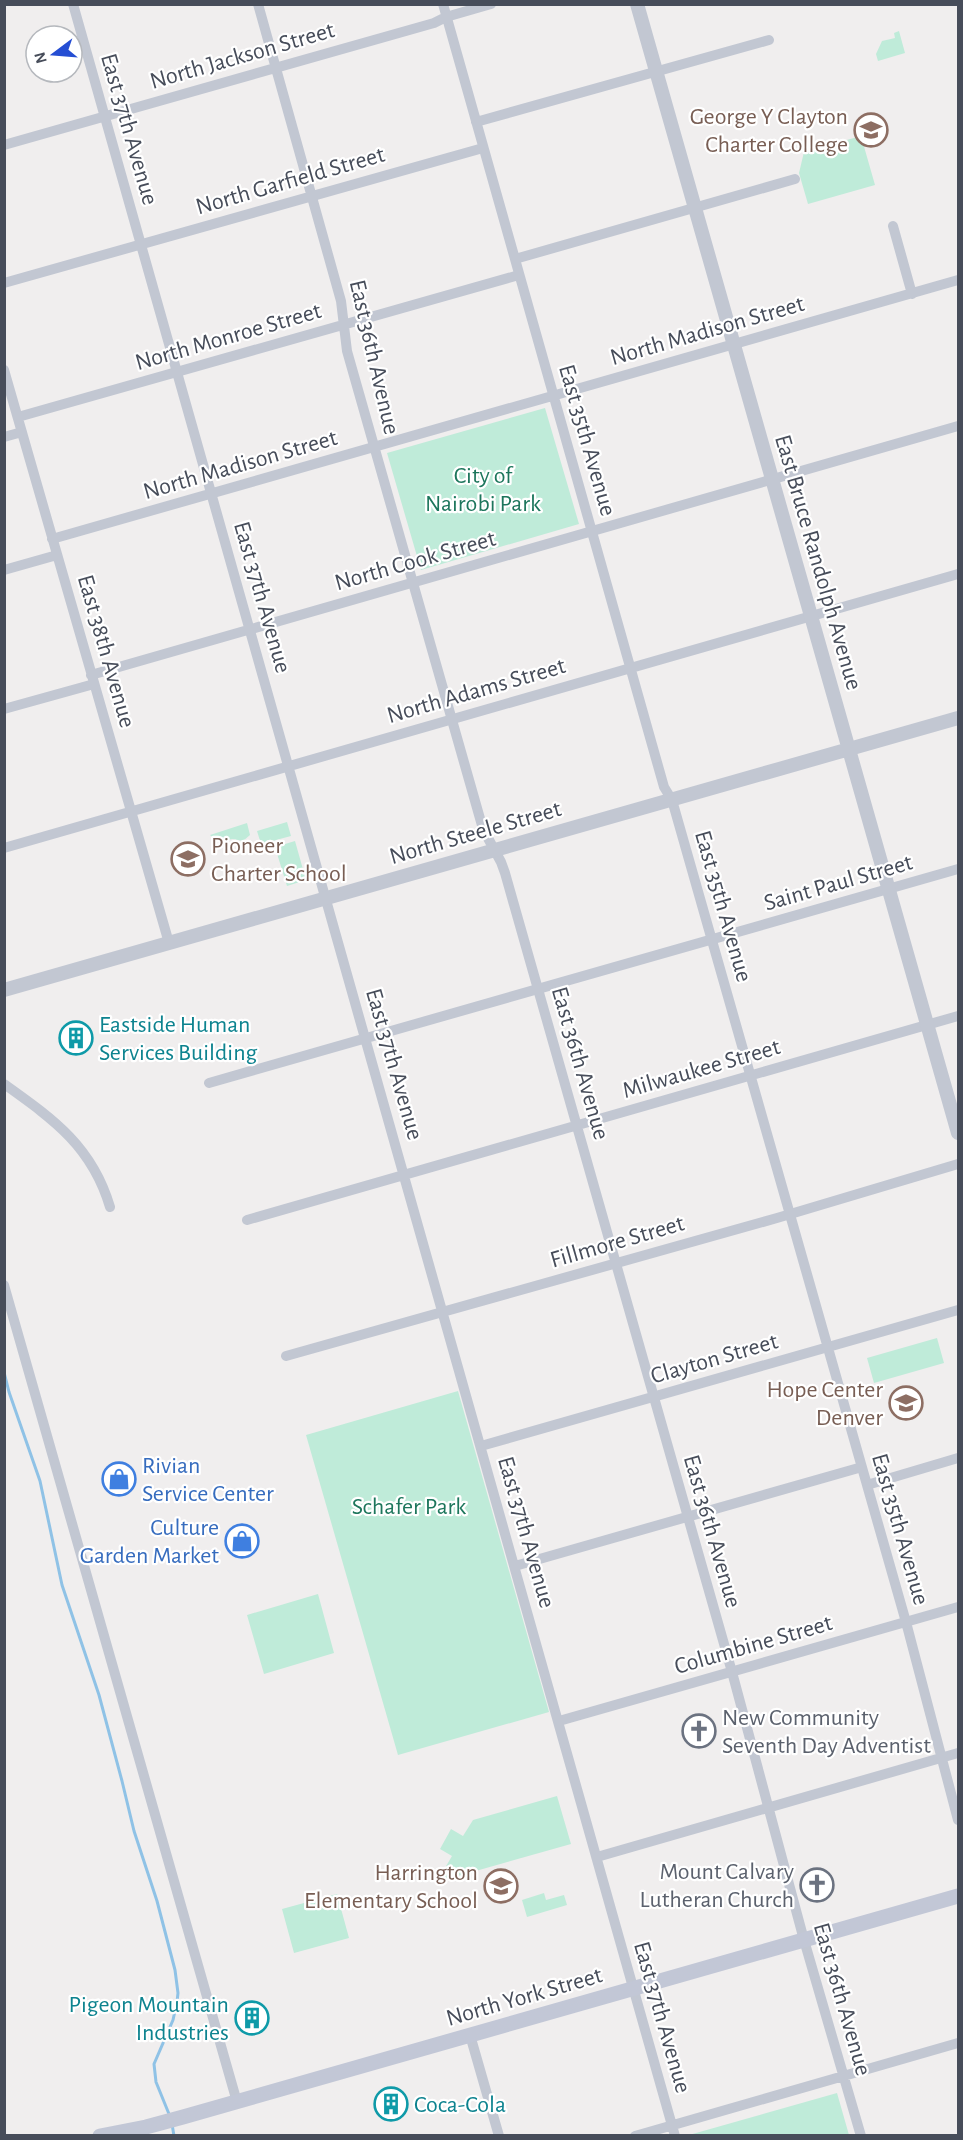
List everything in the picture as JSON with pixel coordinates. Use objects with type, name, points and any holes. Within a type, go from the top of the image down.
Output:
[{"type":"main road","name":"North York Street","points":[[100,2136],[146,2127],[237,2102],[958,1896]]},
{"type":"street","name":"East 37th Avenue","points":[[73,4],[674,2130]]},
{"type":"street","name":"East 36th Avenue","points":[[258,4],[341,301],[347,351],[374,448],[483,830],[505,873],[861,2136]]},
{"type":"street","name":"East 35th Avenue","points":[[443,4],[664,787],[672,800],[906,1622],[958,1820]]},
{"type":"street","name":"North Jackson Street","points":[[4,145],[434,23],[446,17],[490,4]]},
{"type":"street","name":"East Bruce Randolph Avenue","points":[[637,4],[958,1133]]},
{"type":"street","points":[[476,122],[769,39]]},
{"type":"street","name":"North Garfield Street","points":[[4,283],[483,148]]},
{"type":"street","points":[[514,259],[795,179]]},
{"type":"street","points":[[893,226],[912,294]]},
{"type":"street","name":"North Monroe Street","points":[[18,417],[519,275]]},
{"type":"street","name":"North Madison Street","points":[[52,539],[958,280]]},
{"type":"street","name":"East 38th Avenue","points":[[4,370],[169,943]]},
{"type":"street","name":"North Cook Street","points":[[4,709],[250,630],[958,426]]},
{"type":"street","points":[[4,437],[22,432]]},
{"type":"street","points":[[4,570],[57,555]]},
{"type":"street","name":"North Adams Street","points":[[4,848],[958,574]]},
{"type":"street","name":"North Steele Street","points":[[4,990],[958,718]]},
{"type":"street","name":"Saint Paul Street","points":[[209,1083],[958,869]]},
{"type":"street","name":"Milwaukee Street","points":[[248,1220],[958,1016]]},
{"type":"street","points":[[4,1083],[52,1119],[74,1140],[97,1173],[110,1207]]},
{"type":"street","name":"Fillmore Street","points":[[286,1356],[790,1214],[958,1164]]},
{"type":"street","points":[[4,1285],[237,2102]]},
{"type":"street","name":"Clayton Street","points":[[481,1446],[958,1310]]},
{"type":"street","points":[[867,1485],[958,1458]]},
{"type":"street","points":[[515,1566],[862,1467]]},
{"type":"street","name":"Columbine Street","points":[[559,1721],[958,1607]]},
{"type":"street","points":[[597,1857],[958,1753]]},
{"type":"street","points":[[470,2035],[499,2136]]},
{"type":"street","points":[[634,2136],[674,2130],[844,2076],[958,2043]]},
{"type":"green space","points":[[899,31],[905,53],[878,61],[876,54],[882,41],[895,38],[894,33]]},
{"type":"green space","points":[[861,136],[875,185],[808,204],[799,173],[804,152]]},
{"type":"green space","name":"City of Nairobi Park","points":[[545,408],[579,524],[421,570],[387,453]]},
{"type":"green space","points":[[287,822],[291,836],[261,844],[257,831]]},
{"type":"green space","points":[[247,823],[250,835],[243,841],[213,838],[210,835]]},
{"type":"green space","points":[[295,841],[306,880],[287,886],[275,847]]},
{"type":"green space","points":[[937,1338],[944,1363],[874,1383],[867,1358]]},
{"type":"green space","name":"Schafer Park","points":[[458,1391],[549,1712],[398,1755],[306,1435]]},
{"type":"green space","points":[[318,1594],[334,1653],[264,1674],[247,1615]]},
{"type":"green space","points":[[557,1796],[571,1844],[444,1880],[442,1873],[452,1856],[440,1849],[451,1829],[463,1836],[473,1820]]},
{"type":"green space","points":[[544,1893],[546,1900],[564,1895],[567,1905],[527,1917],[522,1900]]},
{"type":"green space","points":[[337,1894],[349,1938],[294,1953],[282,1909]]},
{"type":"green space","points":[[837,2093],[849,2135],[689,2135]]},
{"type":"waterway","points":[[4,1372],[40,1481],[62,1585],[99,1695],[134,1831],[157,1901],[175,1970],[178,1993],[173,2020],[154,2064],[156,2082],[169,2114]]},
{"type":"waterway","points":[[172,2124],[174,2136]]},
{"type":"place","name":"George Y Clayton Charter College","points":[[871,130]]},
{"type":"place","name":"Pioneer Charter School","points":[[188,859]]},
{"type":"place","name":"Eastside Human Services Building","points":[[76,1038]]},
{"type":"place","name":"Hope Center Denver","points":[[906,1403]]},
{"type":"place","name":"Rivian Service Center","points":[[119,1479]]},
{"type":"place","name":"Culture Garden Market","points":[[242,1541]]},
{"type":"place","name":"New Community Seventh Day Adventist","points":[[699,1731]]},
{"type":"place","name":"Mount Calvary Lutheran Church","points":[[817,1885]]},
{"type":"place","name":"Harrington Elementary School","points":[[501,1886]]},
{"type":"place","name":"Pigeon Mountain Industries","points":[[252,2018]]},
{"type":"place","name":"Coca-Cola","points":[[391,2104]]}]
